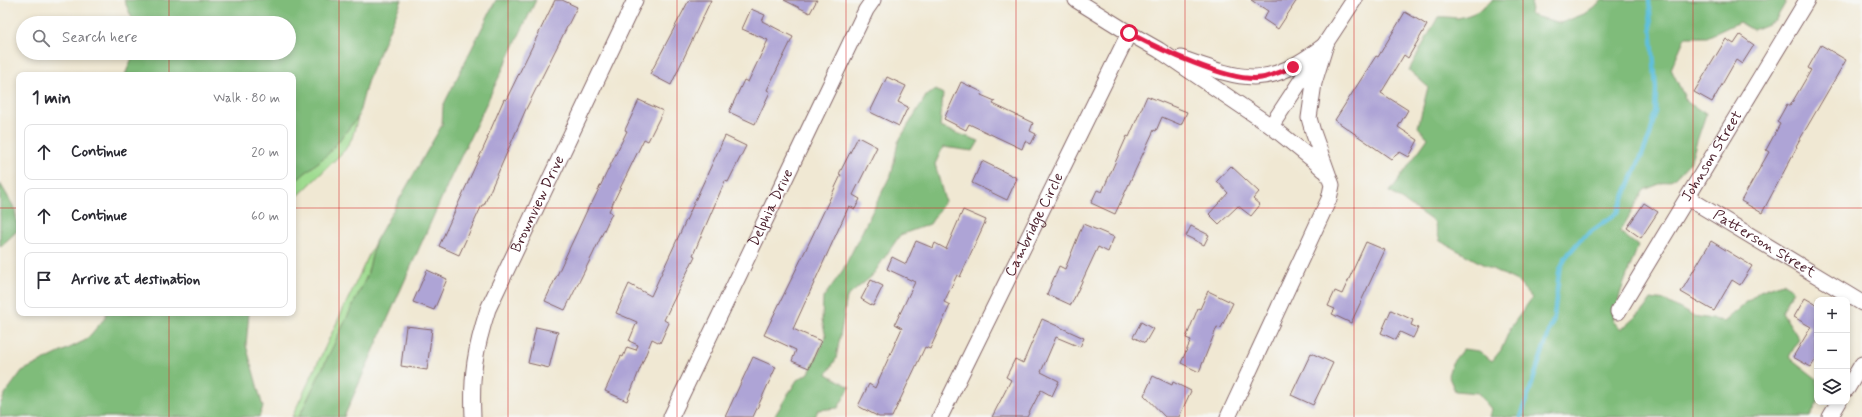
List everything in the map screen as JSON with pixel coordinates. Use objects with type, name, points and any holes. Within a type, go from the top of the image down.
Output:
[{"type":"street","name":"Brownview Drive","points":[[473,417],[471,384],[477,344],[488,309],[635,0]]},
{"type":"street","name":"Delphia Drive","points":[[671,417],[831,81],[866,10],[873,0]]},
{"type":"street","points":[[1076,0],[1159,50],[1271,126],[1326,172]]},
{"type":"street","points":[[1271,126],[1354,0]]},
{"type":"street","name":"Johnson Street","points":[[1618,312],[1807,0]]},
{"type":"street","name":"Cambridge Circle","points":[[940,417],[1129,33]]},
{"type":"street","points":[[1159,50],[1231,75],[1260,78],[1293,67],[1326,44]]},
{"type":"street","points":[[1228,417],[1329,199],[1332,184],[1326,172],[1309,118],[1314,83],[1326,44]]},
{"type":"street","name":"Patterson Street","points":[[1688,198],[1862,303]]},
{"type":"street","points":[[1850,384],[1862,364]]},
{"type":"street","points":[[1830,417],[1837,405]]},
{"type":"green space","points":[[124,0],[402,0],[368,79],[358,117],[328,154],[296,181],[296,72],[126,72],[131,60],[296,60],[296,16],[131,16]]},
{"type":"green space","points":[[496,0],[536,0],[450,179],[344,417],[299,417],[367,276],[376,240],[442,125],[443,106]]},
{"type":"green space","points":[[1492,0],[1532,0],[1530,15],[1561,23],[1584,14],[1603,0],[1783,0],[1786,2],[1775,21],[1753,30],[1739,22],[1707,37],[1685,37],[1671,69],[1687,102],[1706,114],[1690,162],[1675,178],[1644,190],[1620,232],[1638,246],[1621,291],[1613,321],[1621,330],[1644,309],[1651,299],[1666,301],[1693,316],[1724,321],[1760,291],[1782,283],[1793,290],[1782,312],[1799,339],[1789,357],[1814,377],[1814,405],[1816,405],[1810,417],[1489,417],[1491,409],[1478,393],[1455,391],[1448,375],[1452,363],[1463,349],[1479,351],[1492,361],[1501,350],[1511,327],[1532,298],[1517,281],[1440,241],[1434,222],[1390,192],[1428,138],[1418,127],[1428,87],[1409,70],[1438,17],[1458,18],[1477,12],[1489,4]]},
{"type":"green space","points":[[936,90],[943,94],[940,127],[979,141],[973,151],[943,147],[935,164],[945,201],[930,224],[900,235],[872,276],[847,297],[836,359],[827,374],[850,387],[838,408],[818,410],[815,417],[774,417],[797,380],[809,373],[826,337],[822,320],[823,298],[843,270],[892,172],[898,142],[926,96]]},
{"type":"green space","points":[[358,117],[352,138],[345,150],[296,198],[296,181],[328,154]]},
{"type":"green space","points":[[0,183],[15,209],[16,232],[0,247]]},
{"type":"green space","points":[[376,240],[367,276],[299,417],[292,417]]},
{"type":"green space","points":[[105,316],[249,316],[246,345],[263,407],[259,417],[0,417],[0,405],[5,394],[22,371],[86,340]]},
{"type":"building","points":[[555,0],[562,0],[577,7],[526,109],[484,205],[482,205],[459,255],[439,246],[504,99],[506,100]]},
{"type":"building","points":[[689,0],[711,0],[671,85],[650,74]]},
{"type":"building","points":[[784,0],[817,0],[810,13]]},
{"type":"building","points":[[1251,0],[1297,0],[1278,29],[1263,19],[1268,11]]},
{"type":"building","points":[[751,9],[765,15],[762,21],[793,37],[767,90],[770,92],[755,124],[729,112],[744,80],[748,82],[768,40],[742,29]]},
{"type":"building","points":[[1405,12],[1427,25],[1408,58],[1404,55],[1381,93],[1408,110],[1398,127],[1418,140],[1409,157],[1400,152],[1391,159],[1335,120],[1376,56],[1378,57]]},
{"type":"building","points":[[1740,35],[1754,45],[1742,64],[1736,60],[1712,102],[1694,92],[1726,39],[1734,44]]},
{"type":"building","points":[[1821,45],[1846,60],[1796,146],[1797,147],[1762,213],[1741,201],[1769,152],[1766,150],[1780,124],[1777,122],[1787,104],[1790,106],[1811,70],[1808,68]]},
{"type":"building","points":[[887,77],[906,86],[898,102],[908,107],[899,126],[870,112]]},
{"type":"building","points":[[961,82],[982,92],[981,95],[995,101],[993,104],[1033,123],[1030,131],[1036,134],[1031,144],[1025,141],[1022,149],[969,124],[966,130],[944,119]]},
{"type":"building","points":[[1147,96],[1187,112],[1181,125],[1162,117],[1156,131],[1154,130],[1115,214],[1091,203],[1097,190],[1102,192]]},
{"type":"building","points":[[639,100],[663,111],[648,141],[644,139],[609,211],[612,213],[565,310],[545,301],[590,204],[591,205],[627,131],[625,130]]},
{"type":"building","points":[[725,136],[746,146],[728,182],[725,181],[693,255],[695,256],[664,320],[669,323],[660,343],[652,339],[627,401],[605,391],[621,356],[623,357],[627,347],[636,350],[638,345],[629,341],[637,322],[616,313],[629,284],[651,296]]},
{"type":"building","points":[[858,137],[877,147],[853,195],[860,199],[855,209],[849,206],[793,329],[821,341],[809,368],[792,361],[796,350],[764,335],[841,175],[839,174]]},
{"type":"building","points":[[982,161],[1017,178],[1007,200],[972,183]]},
{"type":"building","points":[[1231,166],[1259,192],[1253,199],[1260,205],[1251,216],[1238,206],[1219,224],[1209,214],[1228,193],[1217,181]]},
{"type":"building","points":[[1644,203],[1658,212],[1641,238],[1627,228]]},
{"type":"building","points":[[963,210],[986,220],[960,277],[957,275],[944,302],[950,305],[930,349],[925,347],[892,417],[879,417],[858,406],[869,384],[875,388],[902,328],[895,324],[915,282],[887,269],[892,257],[906,264],[916,241],[933,248],[935,243],[946,249]]},
{"type":"building","points":[[1083,224],[1114,237],[1108,252],[1098,247],[1071,305],[1047,294],[1059,266],[1065,269]]},
{"type":"building","points":[[1191,226],[1209,235],[1204,245],[1186,236]]},
{"type":"building","points":[[1711,241],[1752,266],[1740,285],[1732,280],[1714,311],[1681,292]]},
{"type":"building","points":[[1366,242],[1385,250],[1351,323],[1332,314],[1335,309],[1328,306],[1335,291],[1342,294]]},
{"type":"building","points":[[427,270],[447,279],[434,310],[413,302]]},
{"type":"building","points":[[871,280],[883,286],[873,306],[861,299]]},
{"type":"building","points":[[1208,291],[1233,303],[1221,328],[1217,327],[1199,372],[1181,363],[1191,340],[1186,338],[1198,308],[1200,309]]},
{"type":"building","points":[[1805,298],[1814,303],[1814,362],[1811,367],[1793,357],[1811,327],[1794,317]]},
{"type":"building","points":[[1391,310],[1413,320],[1411,325],[1418,328],[1413,338],[1400,332],[1396,340],[1381,333]]},
{"type":"building","points":[[1042,319],[1084,338],[1080,347],[1056,337],[1041,372],[1059,381],[1052,396],[1041,390],[1027,417],[992,417],[1011,380],[1006,377],[1015,359],[1023,363]]},
{"type":"building","points":[[1141,322],[1153,329],[1145,343],[1133,337]]},
{"type":"building","points":[[406,326],[432,329],[427,370],[401,366]]},
{"type":"building","points":[[536,327],[558,332],[549,368],[528,363]]},
{"type":"building","points":[[1311,353],[1333,363],[1313,405],[1291,395]]},
{"type":"building","points":[[753,357],[776,367],[753,417],[725,417]]},
{"type":"building","points":[[1153,376],[1172,385],[1173,382],[1191,391],[1179,417],[1165,417],[1144,395]]},
{"type":"waterway","points":[[1521,417],[1554,317],[1559,272],[1565,258],[1582,238],[1617,213],[1650,136],[1655,113],[1656,89],[1649,0]]},
{"type":"route","points":[[1129,33],[1159,50],[1231,75],[1246,78],[1260,78],[1273,75],[1293,67]]}]
